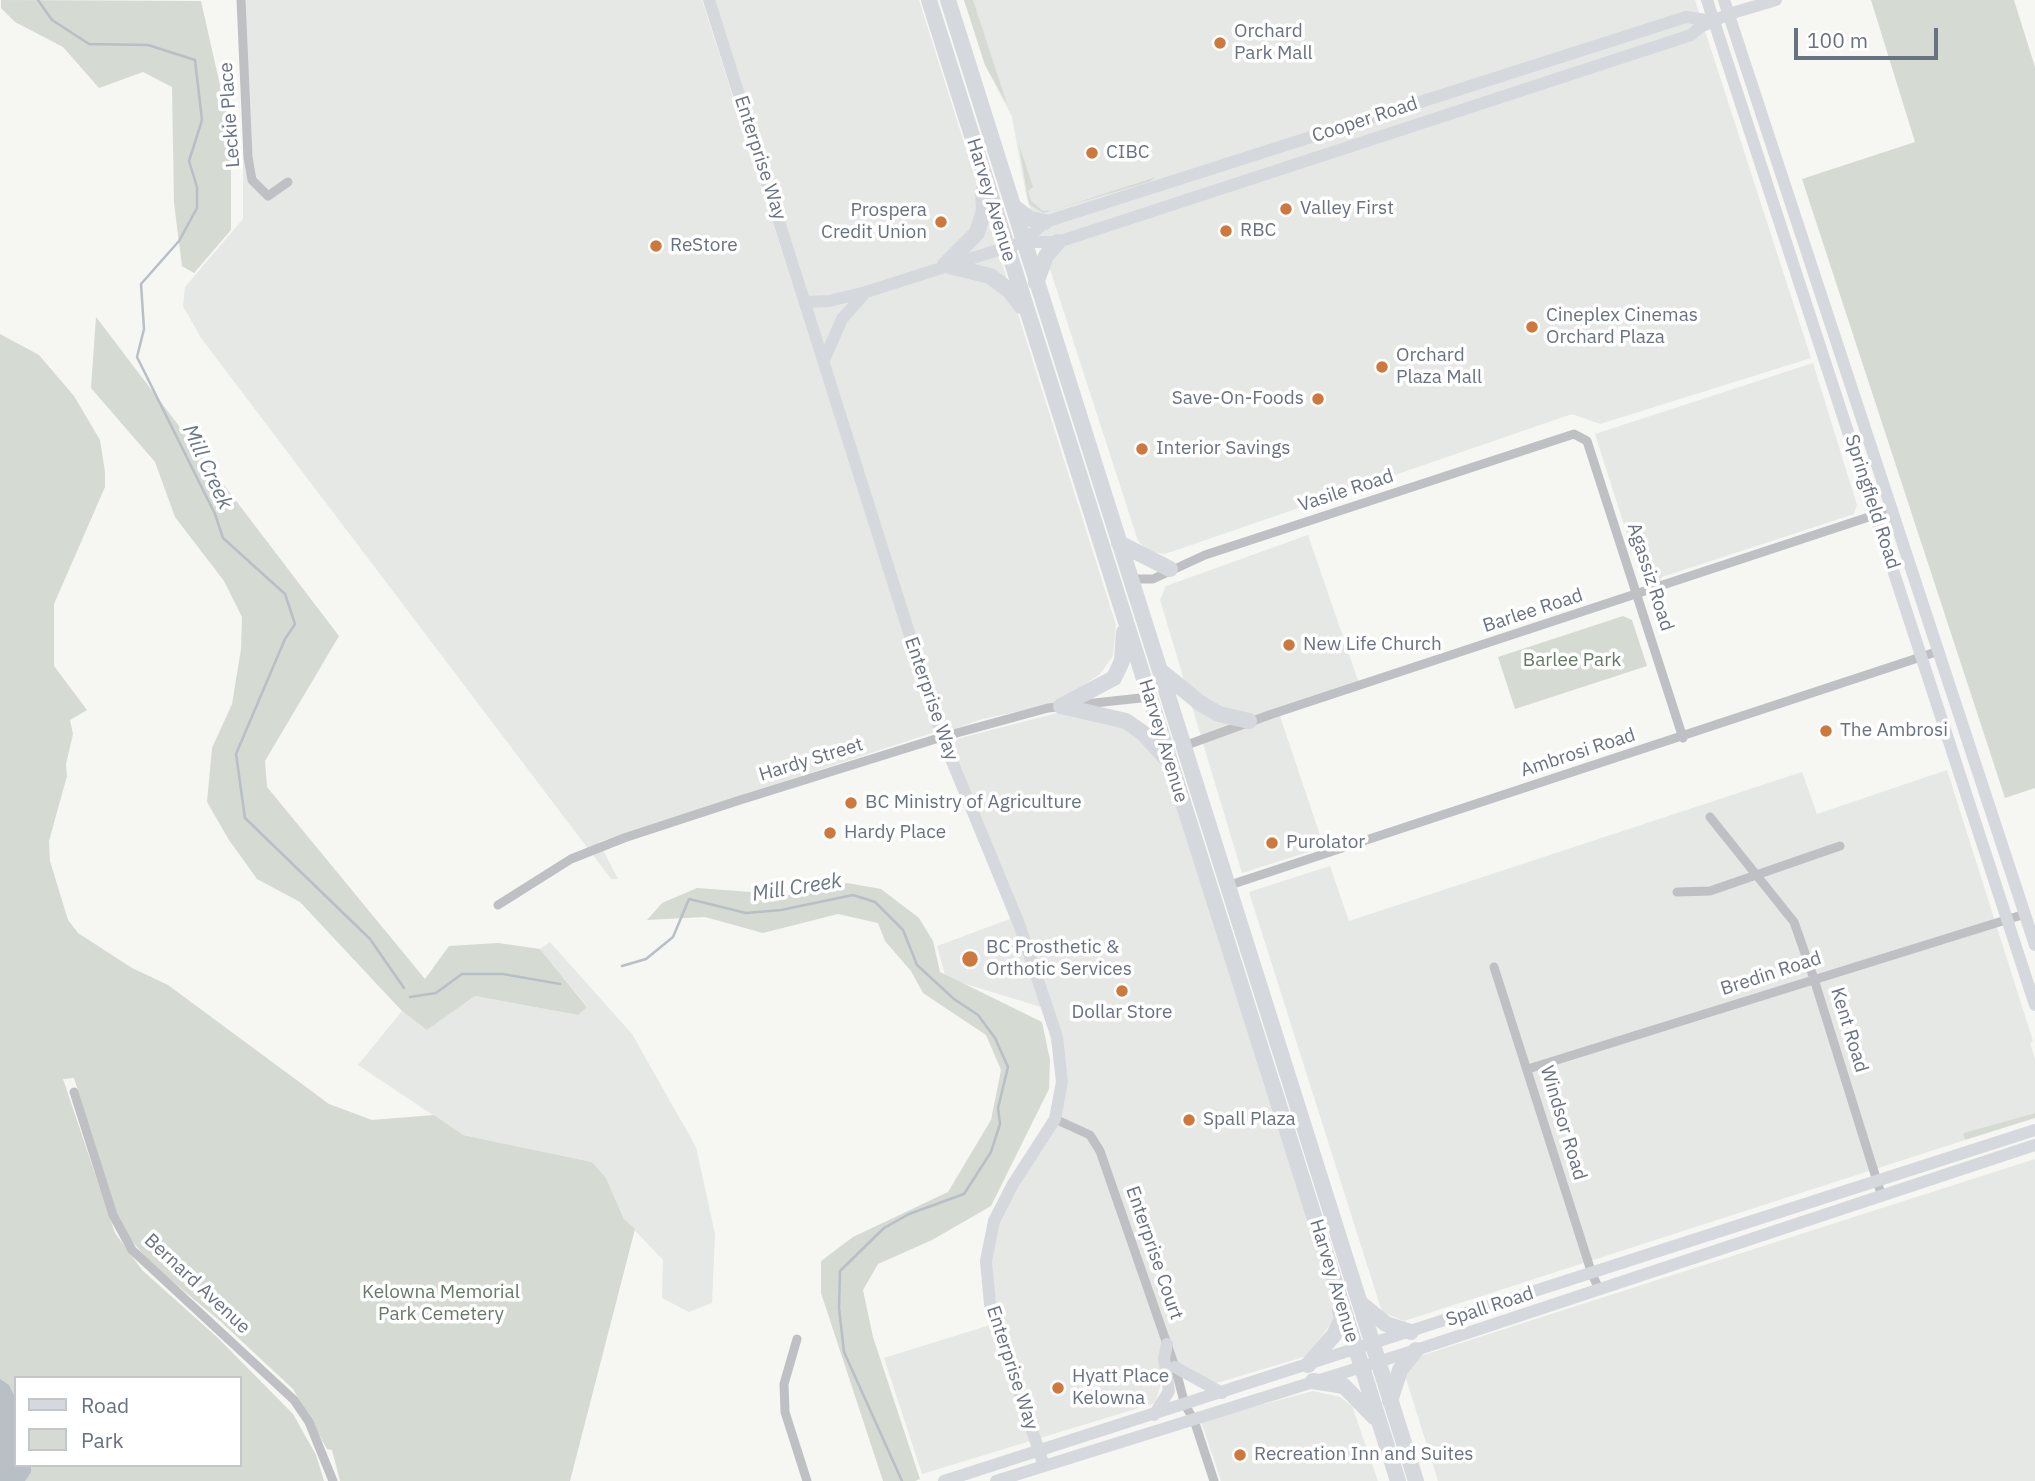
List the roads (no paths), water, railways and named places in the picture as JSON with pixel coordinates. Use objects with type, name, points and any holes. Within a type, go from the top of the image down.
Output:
[{"type":"highway","name":"Harvey Avenue","points":[[929,0],[1398,1481]]},
{"type":"highway","name":"Harvey Avenue","points":[[948,0],[1416,1481]]},
{"type":"highway","points":[[945,265],[977,233],[984,211],[981,168]]},
{"type":"highway","points":[[1013,206],[1030,219],[1045,222]]},
{"type":"highway","points":[[1036,283],[1046,256],[1058,242]]},
{"type":"highway","points":[[945,265],[990,276],[1010,291],[1027,314]]},
{"type":"highway","points":[[1100,542],[1116,568],[1131,579]]},
{"type":"highway","points":[[1119,543],[1170,569]]},
{"type":"highway","points":[[1061,706],[1114,678],[1122,661],[1125,622]]},
{"type":"highway","points":[[1161,671],[1200,703],[1219,713],[1250,721]]},
{"type":"highway","points":[[1150,697],[1164,706],[1178,727]]},
{"type":"highway","points":[[1061,706],[1126,721],[1143,733],[1169,762]]},
{"type":"highway","points":[[1200,858],[1215,879],[1227,886]]},
{"type":"highway","points":[[1339,1300],[1342,1320],[1311,1373],[1345,1387],[1378,1422]]},
{"type":"highway","points":[[1359,1302],[1386,1324],[1411,1332]]},
{"type":"highway","points":[[1390,1401],[1400,1370],[1416,1350]]},
{"type":"main road","name":"Enterprise Way","points":[[709,0],[942,737],[1019,924],[1057,1037],[1062,1082],[1055,1119],[1013,1184],[995,1221],[986,1261],[990,1304],[1044,1466]]},
{"type":"main road","name":"Springfield Road","points":[[1707,0],[2035,1005]]},
{"type":"main road","name":"Springfield Road","points":[[1724,0],[2035,945]]},
{"type":"main road","name":"Cooper Road","points":[[806,302],[829,301],[866,292],[1005,246],[1023,242],[1058,242],[1691,35],[1729,14],[1776,0]]},
{"type":"main road","name":"Cooper Road","points":[[1023,242],[1045,222],[1686,17],[1713,21]]},
{"type":"main road","points":[[824,360],[842,319],[866,292]]},
{"type":"main road","name":"Spall Road","points":[[996,1481],[1194,1420],[1311,1373],[1372,1343],[2035,1130]]},
{"type":"main road","name":"Spall Road","points":[[944,1481],[1222,1393],[1311,1373],[1378,1362],[1882,1198],[2035,1145]]},
{"type":"main road","points":[[1154,1415],[1169,1391],[1164,1358],[1167,1344]]},
{"type":"main road","points":[[1175,1367],[1222,1393]]},
{"type":"street","name":"Leckie Place","points":[[241,0],[248,156],[252,180],[268,196],[288,182]]},
{"type":"street","name":"Vasile Road","points":[[1131,579],[1153,579],[1170,569],[1574,435]]},
{"type":"street","name":"Agassiz Road","points":[[1574,435],[1587,441],[1683,738]]},
{"type":"street","name":"Barlee Road","points":[[1184,746],[1250,721],[1893,509]]},
{"type":"street","name":"Ambrosi Road","points":[[1227,886],[1683,738],[1939,651]]},
{"type":"street","name":"Hardy Street","points":[[498,905],[548,872],[624,838],[942,737],[1061,706],[1150,697]]},
{"type":"street","name":"Kent Road","points":[[1710,817],[1794,922],[1882,1198]]},
{"type":"street","points":[[1676,892],[1710,891],[1840,846]]},
{"type":"street","name":"Bredin Road","points":[[1528,1069],[2025,914]]},
{"type":"street","name":"Windsor Road","points":[[1494,967],[1599,1289]]},
{"type":"street","name":"Bernard Avenue","points":[[74,1091],[113,1216],[132,1250],[294,1400],[309,1422],[333,1481]]},
{"type":"street","name":"Enterprise Court","points":[[1055,1119],[1090,1135],[1100,1151],[1175,1367],[1185,1405],[1194,1420],[1214,1481]]},
{"type":"street","points":[[797,1339],[784,1384],[785,1412],[807,1481]]},
{"type":"waterway","name":"Mill Creek","points":[[38,0],[52,20],[89,44],[148,45],[195,60],[202,120],[189,161],[197,187],[197,208],[179,241],[141,284],[144,329],[137,357],[215,514],[223,538],[285,594],[295,624],[285,639],[236,754],[245,818],[370,939],[404,988]]},
{"type":"waterway","name":"Mill Creek","points":[[622,966],[646,959],[673,937],[689,899],[746,913],[781,910],[853,895],[875,902],[903,930],[917,965],[954,999],[978,1015],[995,1038],[1008,1067],[998,1108],[1000,1124],[991,1152],[964,1194],[909,1214],[884,1228],[840,1271],[839,1308],[844,1352],[902,1481]]},
{"type":"waterway","name":"Mill Creek","points":[[410,997],[436,993],[462,974],[503,974],[560,984]]},
{"type":"place","name":"Orchard Park Mall","points":[[1220,43]]},
{"type":"place","name":"CIBC","points":[[1092,153]]},
{"type":"place","name":"Valley First","points":[[1286,209]]},
{"type":"place","name":"Prospera Credit Union","points":[[941,222]]},
{"type":"place","name":"RBC","points":[[1226,231]]},
{"type":"place","name":"ReStore","points":[[656,246]]},
{"type":"place","name":"Cineplex Cinemas Orchard Plaza","points":[[1532,327]]},
{"type":"place","name":"Orchard Plaza Mall","points":[[1382,367]]},
{"type":"place","name":"Save-On-Foods","points":[[1318,399]]},
{"type":"place","name":"Interior Savings","points":[[1142,449]]},
{"type":"place","name":"New Life Church","points":[[1289,645]]},
{"type":"place","name":"The Ambrosi","points":[[1826,731]]},
{"type":"place","name":"BC Ministry of Agriculture","points":[[851,803]]},
{"type":"place","name":"Hardy Place","points":[[830,833]]},
{"type":"place","name":"Purolator","points":[[1272,843]]},
{"type":"place","name":"BC Prosthetic & Orthotic Services","points":[[970,959]]},
{"type":"place","name":"Dollar Store","points":[[1122,991]]},
{"type":"place","name":"Spall Plaza","points":[[1189,1120]]},
{"type":"place","name":"Hyatt Place Kelowna","points":[[1058,1388]]},
{"type":"place","name":"Recreation Inn and Suites","points":[[1240,1455]]},
{"type":"park label","name":"Barlee Park","points":[[1572,661]]},
{"type":"park label","name":"Kelowna Memorial Park Cemetery","points":[[441,1304]]}]
